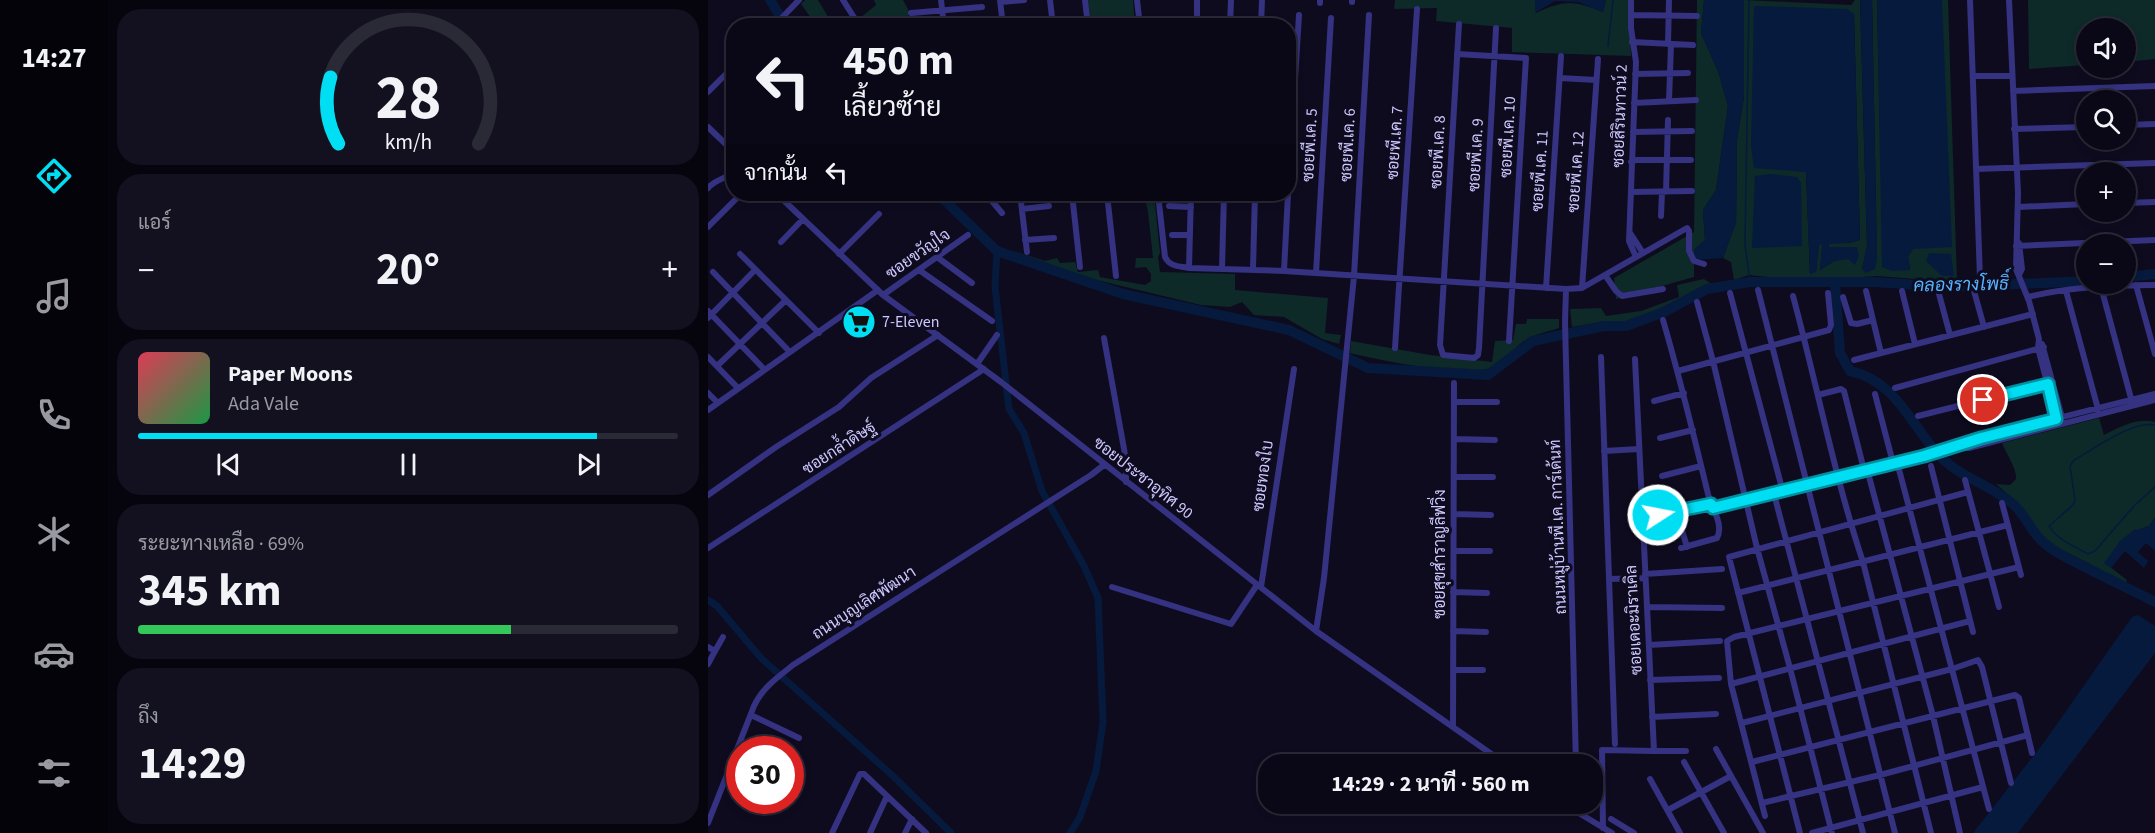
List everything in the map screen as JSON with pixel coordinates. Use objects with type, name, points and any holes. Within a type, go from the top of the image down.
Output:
[{"type":"street","points":[[781,18],[799,0]]},
{"type":"street","points":[[843,0],[854,18]]},
{"type":"street","points":[[941,0],[944,18]]},
{"type":"street","points":[[1002,18],[1000,1],[1024,0]]},
{"type":"street","points":[[1050,0],[1052,18]]},
{"type":"street","points":[[1085,0],[1087,18]]},
{"type":"street","points":[[1137,0],[1139,18]]},
{"type":"street","points":[[1197,18],[1198,0]]},
{"type":"street","points":[[1230,18],[1231,0]]},
{"type":"street","points":[[1261,18],[1262,0]]},
{"type":"street","name":"ซอยสิรินทาวน์ 2","points":[[1631,0],[1632,42],[1636,57],[1629,241],[1639,255]]},
{"type":"street","points":[[1669,0],[1669,101]]},
{"type":"street","points":[[1970,0],[1980,278]]},
{"type":"street","points":[[2009,0],[2018,244],[2022,269],[2020,278],[2033,314],[2060,421]]},
{"type":"street","points":[[911,13],[982,7]]},
{"type":"street","name":"ซอยพี.เค. 7","points":[[1395,348],[1417,9]]},
{"type":"street","points":[[1296,64],[1299,15]]},
{"type":"street","name":"ซอยพี.เค. 6","points":[[1354,276],[1369,15]]},
{"type":"street","points":[[1631,15],[1697,16]]},
{"type":"street","name":"ซอยพี.เค. 5","points":[[1316,273],[1331,18]]},
{"type":"street","name":"ซอยพี.เค. 8","points":[[1459,24],[1441,350],[1443,355],[1468,358],[1478,355],[1482,284]]},
{"type":"street","name":"ซอยพี.เค. 9","points":[[1482,284],[1496,28]]},
{"type":"street","points":[[1632,42],[1693,45]]},
{"type":"street","name":"ซอยพี.เค. 10","points":[[1457,54],[1526,58],[1513,286]]},
{"type":"street","name":"ซอยพี.เค. 11","points":[[1546,288],[1562,56]]},
{"type":"street","name":"ซอยพี.เค. 12","points":[[1582,288],[1598,59]]},
{"type":"street","points":[[1635,74],[1688,73]]},
{"type":"street","points":[[708,92],[726,74]]},
{"type":"street","points":[[1973,76],[2012,76]]},
{"type":"street","points":[[1560,78],[1596,80]]},
{"type":"street","points":[[2013,91],[2155,86]]},
{"type":"street","points":[[1634,103],[1696,100]]},
{"type":"street","points":[[1661,216],[1667,160],[1668,120]]},
{"type":"street","points":[[2136,125],[2155,124]]},
{"type":"street","points":[[2014,129],[2076,127]]},
{"type":"street","points":[[708,128],[726,145]]},
{"type":"street","points":[[1633,132],[1692,131]]},
{"type":"street","points":[[1631,162],[1636,160],[1690,160]]},
{"type":"street","points":[[1976,169],[2155,163]]},
{"type":"street","points":[[708,188],[715,180],[726,178]]},
{"type":"street","points":[[1631,192],[1692,191]]},
{"type":"street","points":[[708,227],[734,201]]},
{"type":"street","name":"ซอยประชาอุทิศ 90","points":[[784,201],[880,292],[1001,382],[1316,631],[1492,754]]},
{"type":"street","points":[[992,201],[1002,213]]},
{"type":"street","points":[[1021,201],[1027,252]]},
{"type":"street","points":[[1073,201],[1080,267]]},
{"type":"street","points":[[1108,201],[1116,276]]},
{"type":"street","points":[[1159,201],[1168,262],[1173,266],[1189,268],[1253,269],[1546,288],[1582,288],[1687,228],[1690,253],[1694,261],[1704,264]]},
{"type":"street","points":[[1189,268],[1191,201]]},
{"type":"street","points":[[1222,268],[1224,201]]},
{"type":"street","points":[[1253,269],[1255,201]]},
{"type":"street","points":[[1284,271],[1288,201]]},
{"type":"street","points":[[2136,203],[2155,202]]},
{"type":"street","points":[[2018,207],[2076,204]]},
{"type":"street","points":[[1022,209],[1049,206]]},
{"type":"street","points":[[1169,206],[1191,207]]},
{"type":"street","points":[[839,254],[879,214]]},
{"type":"street","points":[[781,242],[803,219]]},
{"type":"street","name":"ซอยขวัญใจ","points":[[708,410],[819,333],[880,292],[919,270],[968,235]]},
{"type":"street","points":[[1172,235],[1190,235]]},
{"type":"street","points":[[1025,240],[1054,238]]},
{"type":"street","points":[[2018,244],[2155,240]]},
{"type":"street","points":[[740,254],[819,333]]},
{"type":"street","points":[[937,257],[972,283]]},
{"type":"street","points":[[755,270],[709,315],[762,367]]},
{"type":"street","points":[[919,270],[992,321]]},
{"type":"street","points":[[713,272],[787,349]]},
{"type":"street","points":[[1605,275],[1622,296],[1663,289]]},
{"type":"street","points":[[1316,631],[1324,578],[1354,276]]},
{"type":"street","points":[[2155,285],[2136,285],[2155,354]]},
{"type":"street","points":[[1509,341],[1513,286]]},
{"type":"street","name":"ถนนหมู่บ้านพี.เค. การ์เด้นท์","points":[[1566,289],[1576,754]]},
{"type":"street","points":[[1758,290],[1774,345],[1828,571],[1895,833]]},
{"type":"street","points":[[2027,296],[2076,290]]},
{"type":"street","points":[[1866,291],[1881,353]]},
{"type":"street","points":[[1902,291],[1915,344]]},
{"type":"street","points":[[1974,291],[1984,327]]},
{"type":"street","points":[[2066,291],[2099,411]]},
{"type":"street","points":[[1730,293],[1783,492]]},
{"type":"street","points":[[1678,371],[1830,328],[1828,293]]},
{"type":"street","points":[[1939,294],[1950,336]]},
{"type":"street","points":[[2103,294],[2132,403]]},
{"type":"street","points":[[1793,296],[1850,524],[1863,562],[1905,723],[1931,833]]},
{"type":"street","points":[[1843,297],[1851,323],[1857,324],[1873,320]]},
{"type":"street","points":[[717,366],[786,300]]},
{"type":"street","points":[[1696,302],[1713,361],[1757,548],[1831,831]]},
{"type":"street","points":[[1854,360],[2033,314]]},
{"type":"street","points":[[1663,320],[1684,393],[1701,466],[1719,525],[1719,536],[1684,547],[1676,511]]},
{"type":"street","points":[[708,495],[776,447],[839,407],[871,378],[909,356],[938,335]]},
{"type":"street","points":[[977,364],[997,335]]},
{"type":"street","points":[[1104,338],[1126,460],[1126,482]]},
{"type":"street","points":[[1895,388],[2041,348]]},
{"type":"street","points":[[708,357],[736,386]]},
{"type":"street","points":[[1601,357],[1616,744]]},
{"type":"street","name":"ซอยเดอะมิราเคิล","points":[[1635,359],[1654,751]]},
{"type":"street","name":"ซอยกล้ำดิษฐ์","points":[[708,548],[984,369]]},
{"type":"street","name":"ซอยทองใบ","points":[[1259,586],[1294,369]]},
{"type":"street","name":"ซอยสุขสำราญลีฟวิ่ง","points":[[1453,726],[1454,383]]},
{"type":"street","points":[[1918,416],[2050,383]]},
{"type":"street","points":[[1818,395],[1844,391],[1902,597],[1960,833]]},
{"type":"street","points":[[708,393],[718,403]]},
{"type":"street","points":[[1654,401],[1684,393]]},
{"type":"street","points":[[1875,394],[1942,629],[1989,809]]},
{"type":"street","points":[[2132,403],[2155,394]]},
{"type":"street","points":[[1658,515],[1746,501],[2099,411],[2155,400]]},
{"type":"street","points":[[1454,402],[1497,402]]},
{"type":"street","points":[[1660,438],[1693,430]]},
{"type":"street","points":[[1454,439],[1495,440]]},
{"type":"street","points":[[1604,451],[1639,448]]},
{"type":"street","name":"ถนนบุญเลิศพัฒนา","points":[[708,823],[758,697],[771,683],[793,665],[1104,465]]},
{"type":"street","points":[[1662,476],[1701,466]]},
{"type":"street","points":[[1930,466],[1973,632]]},
{"type":"street","points":[[1454,477],[1493,477]]},
{"type":"street","points":[[1965,480],[1999,607]]},
{"type":"street","points":[[1800,833],[1729,557],[1968,492]]},
{"type":"street","points":[[1774,494],[1863,833]]},
{"type":"street","points":[[2002,503],[2021,574]]},
{"type":"street","points":[[1454,514],[1491,515]]},
{"type":"street","points":[[1738,593],[2008,525]]},
{"type":"street","points":[[1454,550],[1490,551]]},
{"type":"street","points":[[1765,816],[1731,684],[1727,641],[1734,637],[2019,567]]},
{"type":"street","points":[[1609,579],[1722,569]]},
{"type":"street","points":[[1112,587],[1231,624],[1259,586]]},
{"type":"street","points":[[1453,592],[1487,593]]},
{"type":"street","points":[[1647,607],[1722,608]]},
{"type":"street","points":[[1731,684],[1970,621]]},
{"type":"street","points":[[1453,631],[1486,632]]},
{"type":"street","points":[[708,664],[723,637]]},
{"type":"street","points":[[1649,645],[1720,641]]},
{"type":"street","points":[[708,647],[715,651]]},
{"type":"street","points":[[1742,723],[1952,669],[1975,660],[1980,662],[2011,783]]},
{"type":"street","points":[[1453,670],[1484,670]]},
{"type":"street","points":[[1650,680],[1719,678]]},
{"type":"street","points":[[1752,762],[2017,695],[2032,753]]},
{"type":"street","points":[[1652,717],[1716,714]]},
{"type":"street","points":[[751,715],[795,736]]},
{"type":"street","points":[[1762,803],[1880,775],[2028,735]]},
{"type":"street","points":[[1716,749],[1763,833]]},
{"type":"street","points":[[1603,828],[1602,750],[1686,751]]},
{"type":"street","points":[[1684,762],[1724,833]]},
{"type":"street","points":[[832,833],[860,774],[864,774],[926,833]]},
{"type":"street","points":[[1668,810],[1731,776]]},
{"type":"street","points":[[1650,779],[1680,833]]},
{"type":"street","points":[[1812,833],[1831,831],[1983,787]]},
{"type":"street","points":[[870,833],[887,796]]},
{"type":"street","points":[[1580,814],[1612,833]]},
{"type":"street","points":[[905,833],[912,819]]},
{"type":"street","points":[[1611,819],[1635,833]]},
{"type":"green space","points":[[805,0],[818,0],[829,18],[811,18],[801,4]]},
{"type":"green space","points":[[874,0],[903,0],[908,9],[908,18],[860,18],[876,5]]},
{"type":"green space","points":[[1088,0],[1133,0],[1134,18],[1090,18]]},
{"type":"green space","points":[[1395,0],[1535,0],[1536,13],[1569,3],[1584,5],[1603,12],[1606,0],[1629,0],[1631,56],[1512,52],[1512,28],[1436,21],[1437,8],[1394,9]]},
{"type":"green space","points":[[1697,0],[1704,0],[1701,33],[1718,71],[1728,106],[1716,190],[1703,210],[1705,240],[1694,250],[1694,277],[1616,299],[1614,278],[1694,232]]},
{"type":"green space","points":[[1744,0],[1851,5],[1855,0],[1860,0],[1867,246],[1862,269],[1877,258],[1872,0],[1877,0],[1883,267],[1910,269],[1908,256],[1913,249],[1942,22],[1942,0],[1948,0],[1957,282],[1876,276],[1807,281],[1749,275],[1734,280],[1731,262],[1723,258],[1736,222],[1737,139],[1744,97]],"holes":[[[1854,14],[1860,240],[1849,243],[1828,243],[1829,247],[1859,256],[1834,261],[1820,270],[1823,243],[1819,244],[1816,271],[1810,274],[1806,172]]]},
{"type":"green space","points":[[2028,0],[2155,0],[2155,59],[2136,61],[2136,18],[2076,18],[2076,66],[2029,69]]},
{"type":"green space","points":[[1146,201],[1155,201],[1160,272],[1235,274],[1235,290],[1328,298],[1325,333],[1341,335],[1339,344],[1322,339],[1284,317],[1254,315],[1242,302],[1230,307],[1201,305],[1084,277],[1008,249],[1045,261],[1057,258],[1060,263],[1075,262],[1078,272],[1098,270],[1100,277],[1145,285],[1151,281],[1151,274],[1146,267],[1135,268],[1136,258],[1153,258]]},
{"type":"green space","points":[[1704,279],[1713,285],[1684,297],[1650,316],[1620,323],[1602,322],[1572,327],[1570,309],[1601,308],[1606,316],[1641,311],[1679,297],[1677,285]]},
{"type":"green space","points":[[1527,319],[1559,319],[1559,328],[1528,339],[1502,361],[1487,369],[1459,371],[1440,369],[1350,353],[1351,341],[1430,355],[1492,362],[1495,341],[1513,340],[1516,324],[1526,324]]},
{"type":"green space","points":[[2099,418],[2104,435],[2135,422],[2155,422],[2155,518],[2149,526],[2138,530],[2105,563],[2127,580],[2125,586],[2090,564],[2050,544],[2040,534],[2020,505],[1996,484],[2010,485],[2016,479],[2013,466],[2002,443]]},
{"type":"water","points":[[1535,0],[1606,0],[1603,12],[1578,2],[1555,1],[1535,13]]},
{"type":"water","points":[[1704,0],[1744,0],[1744,97],[1737,139],[1736,223],[1723,258],[1694,260],[1694,250],[1705,240],[1703,210],[1716,190],[1728,106],[1718,71],[1701,33]]},
{"type":"water","points":[[1860,0],[1872,0],[1877,258],[1875,269],[1866,273],[1862,269],[1867,246]]},
{"type":"water","points":[[1877,0],[1942,0],[1952,247],[1913,249],[1908,256],[1910,270],[1893,271],[1882,267]]},
{"type":"water","points":[[1754,6],[1847,9],[1854,14],[1860,240],[1828,244],[1829,247],[1857,247],[1859,256],[1855,265],[1848,259],[1834,261],[1820,270],[1822,244],[1819,245],[1816,272],[1810,274],[1806,172],[1754,168],[1751,146]]},
{"type":"water","points":[[1770,174],[1797,177],[1801,183],[1802,246],[1752,248],[1755,176]]},
{"type":"water","points":[[1929,253],[1951,254],[1954,276],[1942,276],[1926,261]]},
{"type":"water","points":[[2155,518],[2155,551],[2146,543],[2138,552],[2148,561],[2144,568],[2125,551],[2111,568],[2104,563],[2120,541],[2135,529],[2149,526]]},
{"type":"water","points":[[2138,615],[2155,626],[2155,653],[2018,833],[1973,833],[2045,741],[2132,617]]},
{"type":"waterway","points":[[770,0],[781,18]]},
{"type":"waterway","points":[[1608,46],[1613,0]]},
{"type":"waterway","points":[[1749,0],[1745,244],[1750,282]]},
{"type":"waterway","points":[[945,201],[997,251],[1123,294],[1289,330],[1368,368],[1488,375],[1533,341],[1604,326],[1626,326],[1664,312],[1707,289],[1750,282],[1874,282],[1950,287],[2076,281]]},
{"type":"waterway","points":[[997,251],[995,287],[1009,409],[1024,433],[1042,491],[1084,566],[1098,598],[1103,722],[1096,771],[1080,817],[1070,833]]},
{"type":"waterway","name":"คลองรางโพธิ์","points":[[2136,276],[2155,274]]},
{"type":"waterway","points":[[1835,283],[1840,353],[1850,371],[1868,377],[1882,386],[1906,411],[1938,454],[1951,466],[2014,505],[2038,537],[2047,545],[2062,556],[2155,602]]},
{"type":"waterway","points":[[2155,425],[2125,431],[2074,460],[2070,466],[2075,500],[2073,505],[2049,526],[2061,539],[2088,554],[2095,551],[2134,506],[2155,487]]},
{"type":"waterway","points":[[708,600],[717,606],[761,658],[893,776],[951,833]]},
{"type":"place","name":"7-Eleven","points":[[859,322]]},
{"type":"route","points":[[1658,515],[1711,504],[1713,508],[1746,501],[1924,456],[1981,438],[2056,419],[2048,384],[1983,400]]}]
